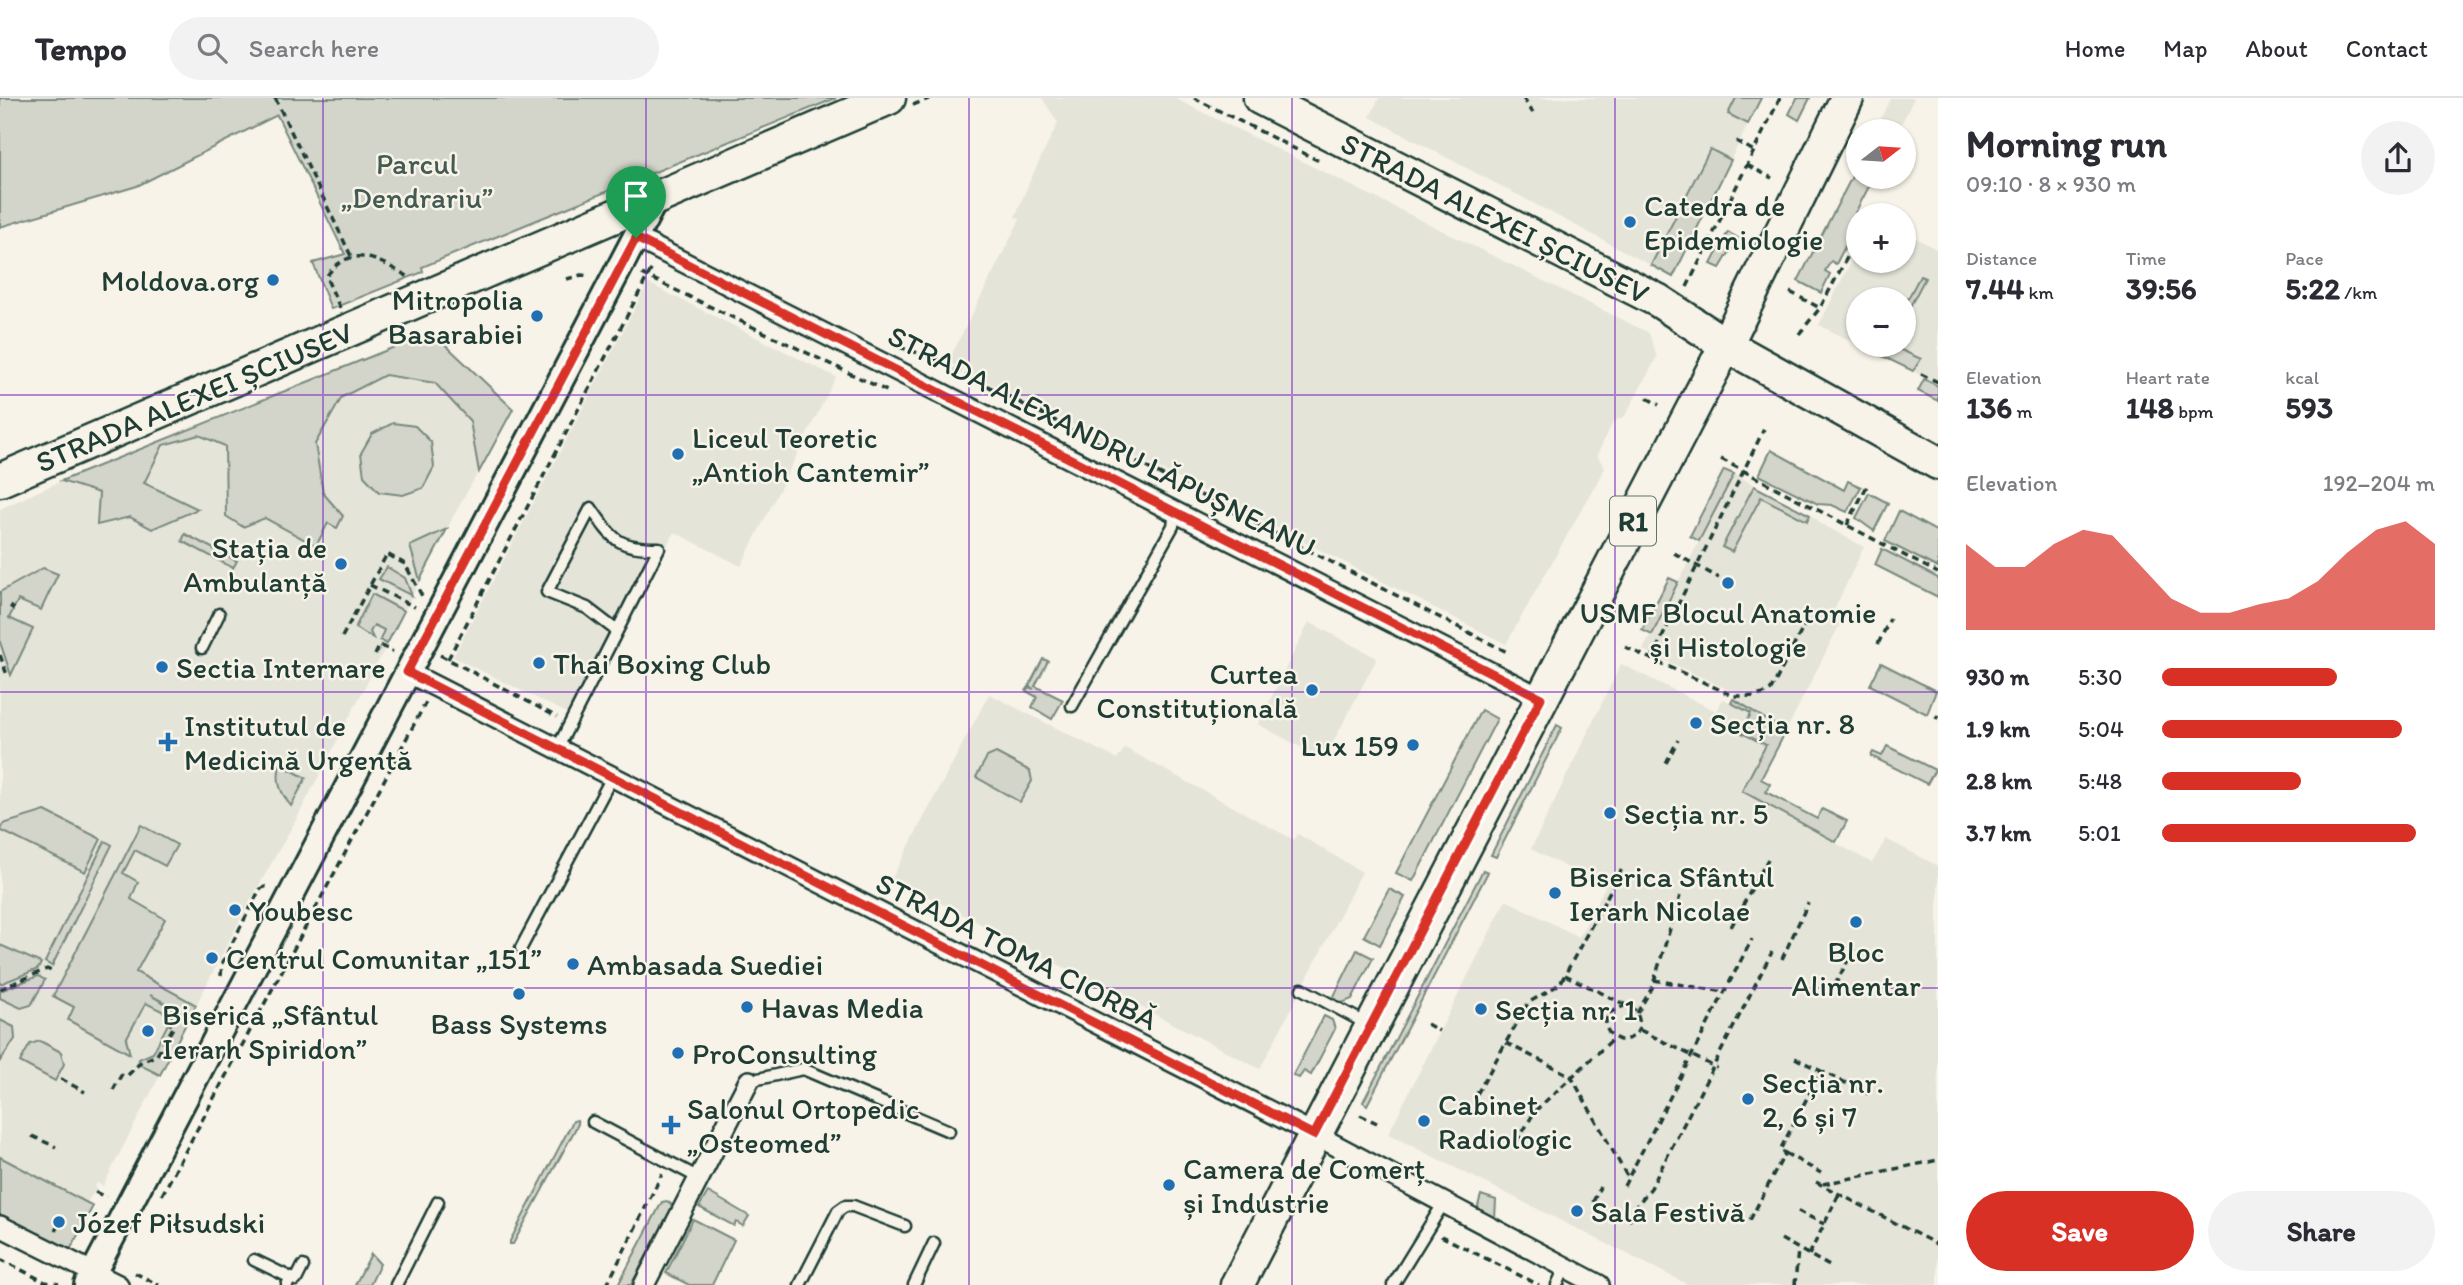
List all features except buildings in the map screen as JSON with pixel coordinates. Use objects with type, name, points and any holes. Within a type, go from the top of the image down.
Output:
[{"type":"main road","name":"STRADA ALEXEI ȘCIUSEV","points":[[1260,98],[1659,301],[1726,345],[1938,463]]},
{"type":"main road","name":"R1","points":[[1237,1285],[1726,345],[1847,98]]},
{"type":"main road","name":"STRADA ALEXEI ȘCIUSEV","points":[[0,480],[656,198],[899,103]]},
{"type":"street","points":[[90,1279],[656,198]]},
{"type":"street","name":"STRADA ALEXANDRU LĂPUȘNEANU","points":[[636,238],[1541,698]]},
{"type":"street","name":"STRADA TOMA CIORBĂ","points":[[407,672],[1314,1135],[1443,1204],[1561,1277],[1599,1285]]},
{"type":"street","points":[[643,1285],[749,1081]]},
{"type":"street","points":[[0,1226],[90,1279],[117,1284]]},
{"type":"lane","points":[[558,749],[659,548],[640,548],[618,543],[591,508],[547,592],[587,608],[617,631]]},
{"type":"lane","points":[[1073,706],[1173,526],[1175,512]]},
{"type":"lane","points":[[202,648],[219,614]]},
{"type":"lane","points":[[521,948],[612,777]]},
{"type":"lane","points":[[1301,989],[1370,1026]]},
{"type":"lane","points":[[749,1081],[803,1069],[949,1131]]},
{"type":"lane","points":[[593,1122],[699,1178]]},
{"type":"lane","points":[[396,1285],[438,1202]]},
{"type":"lane","points":[[1393,1285],[1443,1204]]},
{"type":"lane","points":[[800,1285],[838,1212],[845,1206],[853,1206],[905,1226]]},
{"type":"lane","points":[[914,1285],[934,1243]]},
{"type":"lane","points":[[254,1260],[289,1281],[296,1280],[303,1266]]},
{"type":"path","points":[[275,98],[352,258]]},
{"type":"path","points":[[899,103],[931,98]]},
{"type":"path","points":[[1523,98],[1533,113]]},
{"type":"path","points":[[1686,289],[1780,98]]},
{"type":"path","points":[[1736,141],[1754,151]]},
{"type":"path","points":[[1747,165],[1772,178]]},
{"type":"path","points":[[448,659],[662,252]]},
{"type":"path","points":[[341,310],[326,277],[334,266],[352,258],[374,258],[414,280]]},
{"type":"path","points":[[1799,334],[1820,308],[1846,264]]},
{"type":"path","points":[[567,279],[589,276]]},
{"type":"path","points":[[1790,292],[1820,308]]},
{"type":"path","points":[[896,346],[931,357],[1507,652]]},
{"type":"path","points":[[1921,374],[1938,382]]},
{"type":"path","points":[[1647,398],[1659,405]]},
{"type":"path","points":[[1650,660],[1764,429]]},
{"type":"path","points":[[1721,459],[1938,573]]},
{"type":"path","points":[[1847,524],[1868,484]]},
{"type":"path","points":[[342,637],[387,554],[405,564],[422,596]]},
{"type":"path","points":[[1674,554],[1719,578]]},
{"type":"path","points":[[370,581],[416,607]]},
{"type":"path","points":[[1878,644],[1890,619]]},
{"type":"path","points":[[1625,647],[1734,696],[1765,695],[1772,690],[1805,624]]},
{"type":"path","points":[[375,655],[380,645],[393,652]]},
{"type":"path","points":[[435,653],[570,724]]},
{"type":"path","points":[[0,655],[7,675]]},
{"type":"path","points":[[157,1205],[426,700]]},
{"type":"path","points":[[1666,763],[1678,740]]},
{"type":"path","points":[[1731,927],[1768,859]]},
{"type":"path","points":[[1477,1094],[1528,1003],[1560,984],[1623,867]]},
{"type":"path","points":[[1637,1013],[1654,980],[1680,896]]},
{"type":"path","points":[[1782,959],[1808,903]]},
{"type":"path","points":[[1624,1186],[1752,939]]},
{"type":"path","points":[[1829,996],[1854,949]]},
{"type":"path","points":[[1629,1221],[1650,1188],[1715,1067],[1772,951]]},
{"type":"path","points":[[0,989],[47,969],[54,972]]},
{"type":"path","points":[[1565,975],[1634,1009],[1640,1024],[1639,1030],[1632,1039],[1619,1040],[1606,1029],[1606,1017],[1613,1009],[1624,1006]]},
{"type":"path","points":[[1654,980],[1724,992]]},
{"type":"path","points":[[113,1090],[125,1074],[141,1062],[157,1055],[174,1026],[169,1023]]},
{"type":"path","points":[[1427,1024],[1439,1031]]},
{"type":"path","points":[[1639,1030],[1715,1067]]},
{"type":"path","points":[[1517,1142],[1535,1111],[1614,1038]]},
{"type":"path","points":[[1506,1043],[1571,1076],[1629,1178]]},
{"type":"path","points":[[1794,1058],[1869,1094]]},
{"type":"path","points":[[1821,1071],[1780,1150],[1821,1173]]},
{"type":"path","points":[[61,1079],[85,1092]]},
{"type":"path","points":[[1360,1115],[1377,1123]]},
{"type":"path","points":[[32,1136],[56,1147]]},
{"type":"path","points":[[1750,1220],[1785,1153]]},
{"type":"path","points":[[1938,1160],[1818,1183],[1938,1245]]},
{"type":"path","points":[[607,1285],[668,1161]]},
{"type":"path","points":[[1593,1202],[1600,1187]]},
{"type":"path","points":[[95,1192],[106,1197]]},
{"type":"path","points":[[1809,1255],[1839,1194]]},
{"type":"path","points":[[1798,1211],[1824,1224]]},
{"type":"path","points":[[55,1231],[59,1224]]},
{"type":"path","points":[[1427,1229],[1539,1285]]},
{"type":"path","points":[[1782,1239],[1833,1268]]},
{"type":"path","points":[[1795,1285],[1798,1249]]},
{"type":"path","points":[[0,1259],[45,1282],[59,1284]]},
{"type":"path","points":[[117,1284],[124,1266],[159,1285]]},
{"type":"shaded area","points":[[1042,98],[1174,98],[1649,333],[1657,357],[1625,416],[1613,422],[1597,455],[1605,468],[1506,644],[948,362],[1020,219],[1015,217],[1058,123]]},
{"type":"shaded area","points":[[1379,98],[1761,98],[1673,277],[1370,117]]},
{"type":"shaded area","points":[[1891,98],[1914,98],[1904,119],[1880,119]]},
{"type":"shaded area","points":[[1916,238],[1938,250],[1938,386],[1884,357],[1916,357],[1916,287],[1846,287],[1846,339],[1819,325],[1846,272],[1916,273]]},
{"type":"shaded area","name":"Liceul Teoretic „Antioh Cantemir”","points":[[648,283],[836,377],[741,566],[674,532],[577,718],[453,657]]},
{"type":"shaded area","name":"Institutul de Medicină Urgentă","points":[[432,332],[513,409],[452,519],[296,820],[244,912],[103,1186],[97,1183],[97,1188],[87,1202],[0,1157],[0,509],[61,481]]},
{"type":"shaded area","points":[[1734,474],[1864,547],[1833,612],[1843,618],[1786,731],[1765,721],[1756,711],[1733,699],[1735,693],[1643,650]]},
{"type":"shaded area","name":"Curtea Constituțională","points":[[1309,622],[1377,658],[1324,760],[1258,724]]},
{"type":"shaded area","points":[[1621,664],[1716,711],[1723,699],[1752,713],[1766,744],[1742,791],[1872,863],[1886,839],[1938,866],[1938,1285],[1689,1285],[1388,1134],[1506,900],[1579,937],[1605,887],[1531,849]]},
{"type":"shaded area","points":[[989,694],[1117,759],[1125,748],[1294,840],[1298,834],[1362,872],[1260,1069],[892,878]]},
{"type":"green space","name":"Parcul „Dendrariu”","points":[[0,98],[836,98],[422,267],[423,272],[331,309],[313,263],[345,254],[277,115],[137,186],[0,227]]},
{"type":"green space","points":[[1736,98],[1761,98],[1748,124],[1728,114]]},
{"type":"green space","points":[[1797,98],[1810,98],[1799,120],[1789,114]]},
{"type":"green space","points":[[1710,149],[1731,160],[1673,277],[1651,265]]},
{"type":"green space","points":[[1846,188],[1868,189],[1860,203],[1846,203],[1846,244],[1836,264],[1831,261],[1825,271],[1830,274],[1821,293],[1798,281]]},
{"type":"green space","points":[[1728,232],[1738,238],[1720,268],[1711,264]]},
{"type":"green space","points":[[1920,276],[1925,278],[1916,295],[1914,287]]},
{"type":"green space","points":[[432,332],[513,409],[479,472],[470,421],[435,383],[385,375],[342,397],[315,444],[323,493],[343,516],[337,528],[328,523],[316,546],[265,518],[243,527],[226,516],[225,446],[199,435],[163,445],[144,483],[198,509],[152,529],[130,517],[97,525],[99,493],[61,481]]},
{"type":"green space","points":[[1884,357],[1921,359],[1913,371]]},
{"type":"green space","points":[[1924,379],[1938,386],[1938,401],[1918,391]]},
{"type":"green space","points":[[393,423],[415,426],[431,442],[434,467],[423,488],[403,495],[379,492],[364,476],[361,453],[372,434]]},
{"type":"green space","points":[[1771,450],[1844,490],[1848,481],[1861,487],[1847,512],[1832,505],[1818,504],[1759,475]]},
{"type":"green space","points":[[1724,470],[1734,474],[1699,541],[1690,536]]},
{"type":"green space","points":[[1754,486],[1810,515],[1807,521],[1761,497],[1732,552],[1722,547]]},
{"type":"green space","points":[[1869,493],[1888,503],[1874,531],[1856,518]]},
{"type":"green space","points":[[1899,511],[1938,532],[1938,568],[1885,541]]},
{"type":"green space","points":[[447,529],[420,580],[410,546]]},
{"type":"green space","points":[[185,534],[237,561],[233,568],[182,541]]},
{"type":"green space","points":[[1882,549],[1938,578],[1938,597],[1875,565]]},
{"type":"green space","points":[[387,567],[405,578],[412,596],[379,579]]},
{"type":"green space","points":[[43,568],[58,574],[41,610],[18,600],[9,618],[33,629],[11,675],[0,642],[0,592]]},
{"type":"green space","points":[[1669,578],[1678,582],[1652,635],[1642,630]]},
{"type":"green space","points":[[372,594],[404,611],[387,644],[380,640],[384,630],[374,625],[370,632],[373,638],[355,628]]},
{"type":"green space","points":[[1043,659],[1048,661],[1035,686],[1063,700],[1052,719],[1032,707],[1037,697],[1026,691],[1029,687],[1034,689],[1029,686]]},
{"type":"green space","points":[[1881,663],[1936,691],[1927,714],[1870,685]]},
{"type":"green space","points":[[1733,699],[1786,731],[1761,779],[1770,784],[1766,792],[1817,819],[1822,809],[1847,821],[1836,842],[1742,791],[1766,745],[1742,733],[1751,713],[1731,703]]},
{"type":"green space","points":[[1481,710],[1497,719],[1413,881],[1396,873]]},
{"type":"green space","points":[[1557,725],[1562,728],[1496,857],[1491,855]]},
{"type":"green space","points":[[1887,746],[1935,770],[1927,784],[1871,756],[1873,752],[1882,756]]},
{"type":"green space","points":[[996,753],[1030,771],[1032,781],[1020,802],[976,777],[987,757]]},
{"type":"green space","points":[[280,764],[306,778],[291,806],[280,786]]},
{"type":"green space","points":[[45,811],[101,839],[85,872],[0,830],[3,824]]},
{"type":"green space","points":[[141,825],[177,845],[165,866],[135,850],[123,873],[138,882],[131,899],[165,919],[136,972],[196,1005],[190,1016],[150,995],[189,1018],[160,1075],[138,1064],[139,1059],[153,1053],[172,1016],[146,1003],[126,1039],[130,1054],[68,1020],[74,1007],[53,996]]},
{"type":"green space","points":[[105,841],[112,845],[52,966],[45,962]]},
{"type":"green space","points":[[1483,870],[1488,872],[1367,1105],[1363,1102]]},
{"type":"green space","points":[[1389,889],[1405,897],[1380,945],[1364,936]]},
{"type":"green space","points":[[0,945],[41,963],[38,969],[0,984]]},
{"type":"green space","points":[[1357,950],[1373,958],[1352,999],[1342,1003],[1333,998]]},
{"type":"green space","points":[[38,976],[45,980],[31,1005],[21,1008],[0,998],[0,991]]},
{"type":"green space","points":[[1324,1016],[1332,1020],[1335,1029],[1311,1075],[1304,1071],[1299,1078],[1293,1075]]},
{"type":"green space","points":[[0,1020],[14,1027],[15,1039],[0,1061]]},
{"type":"green space","points":[[40,1041],[61,1052],[64,1064],[55,1081],[20,1062],[30,1044]]},
{"type":"green space","points":[[577,1120],[578,1124],[513,1244],[510,1244],[573,1121]]},
{"type":"green space","points":[[0,1157],[93,1206],[68,1254],[0,1219]]},
{"type":"green space","points":[[708,1192],[749,1216],[743,1226],[736,1222],[734,1226],[699,1207]]},
{"type":"green space","points":[[1481,1195],[1496,1200],[1495,1219],[1480,1211],[1478,1206]]},
{"type":"green space","points":[[667,1201],[672,1208],[631,1285],[618,1285],[662,1202]]},
{"type":"green space","points":[[693,1219],[734,1240],[712,1285],[689,1285],[666,1273]]},
{"type":"green space","points":[[371,1254],[380,1264],[370,1285],[355,1285]]},
{"type":"place","name":"Catedra de Epidemiologie","points":[[1630,222]]},
{"type":"place","name":"Moldova.org","points":[[273,280]]},
{"type":"place","name":"Mitropolia Basarabiei","points":[[537,316]]},
{"type":"place","name":"Liceul Teoretic „Antioh Cantemir”","points":[[678,454]]},
{"type":"place","name":"Stația de Ambulanță","points":[[341,564]]},
{"type":"place","name":"USMF Blocul Anatomie și Histologie","points":[[1728,583]]},
{"type":"place","name":"Thai Boxing Club","points":[[539,663]]},
{"type":"place","name":"Sectia Internare","points":[[162,667]]},
{"type":"place","name":"Curtea Constituțională","points":[[1312,690]]},
{"type":"place","name":"Secția nr. 8","points":[[1696,723]]},
{"type":"place","name":"Institutul de Medicină Urgentă","points":[[168,742]]},
{"type":"place","name":"Lux 159","points":[[1413,745]]},
{"type":"place","name":"Secția nr. 5","points":[[1610,813]]},
{"type":"place","name":"Biserica Sfântul Ierarh Nicolae","points":[[1555,893]]},
{"type":"place","name":"Youbesc","points":[[235,910]]},
{"type":"place","name":"Bloc Alimentar","points":[[1856,922]]},
{"type":"place","name":"Centrul Comunitar „151”","points":[[212,958]]},
{"type":"place","name":"Ambasada Suediei","points":[[573,964]]},
{"type":"place","name":"Bass Systems","points":[[519,994]]},
{"type":"place","name":"Havas Media","points":[[747,1007]]},
{"type":"place","name":"Secția nr. 1","points":[[1481,1009]]},
{"type":"place","name":"Biserica „Sfântul Ierarh Spiridon”","points":[[148,1031]]},
{"type":"place","name":"ProConsulting","points":[[678,1053]]},
{"type":"place","name":"Secția nr. 2, 6 și 7","points":[[1748,1099]]},
{"type":"place","name":"Cabinet Radiologic","points":[[1424,1121]]},
{"type":"place","name":"Salonul Ortopedic „Osteomed”","points":[[671,1125]]},
{"type":"place","name":"Camera de Comerț și Industrie","points":[[1169,1185]]},
{"type":"place","name":"Sala Festivă","points":[[1577,1211]]},
{"type":"place","name":"Józef Piłsudski","points":[[59,1222]]},
{"type":"route","points":[[636,238],[1541,698],[1314,1135],[407,672],[636,238]]}]
